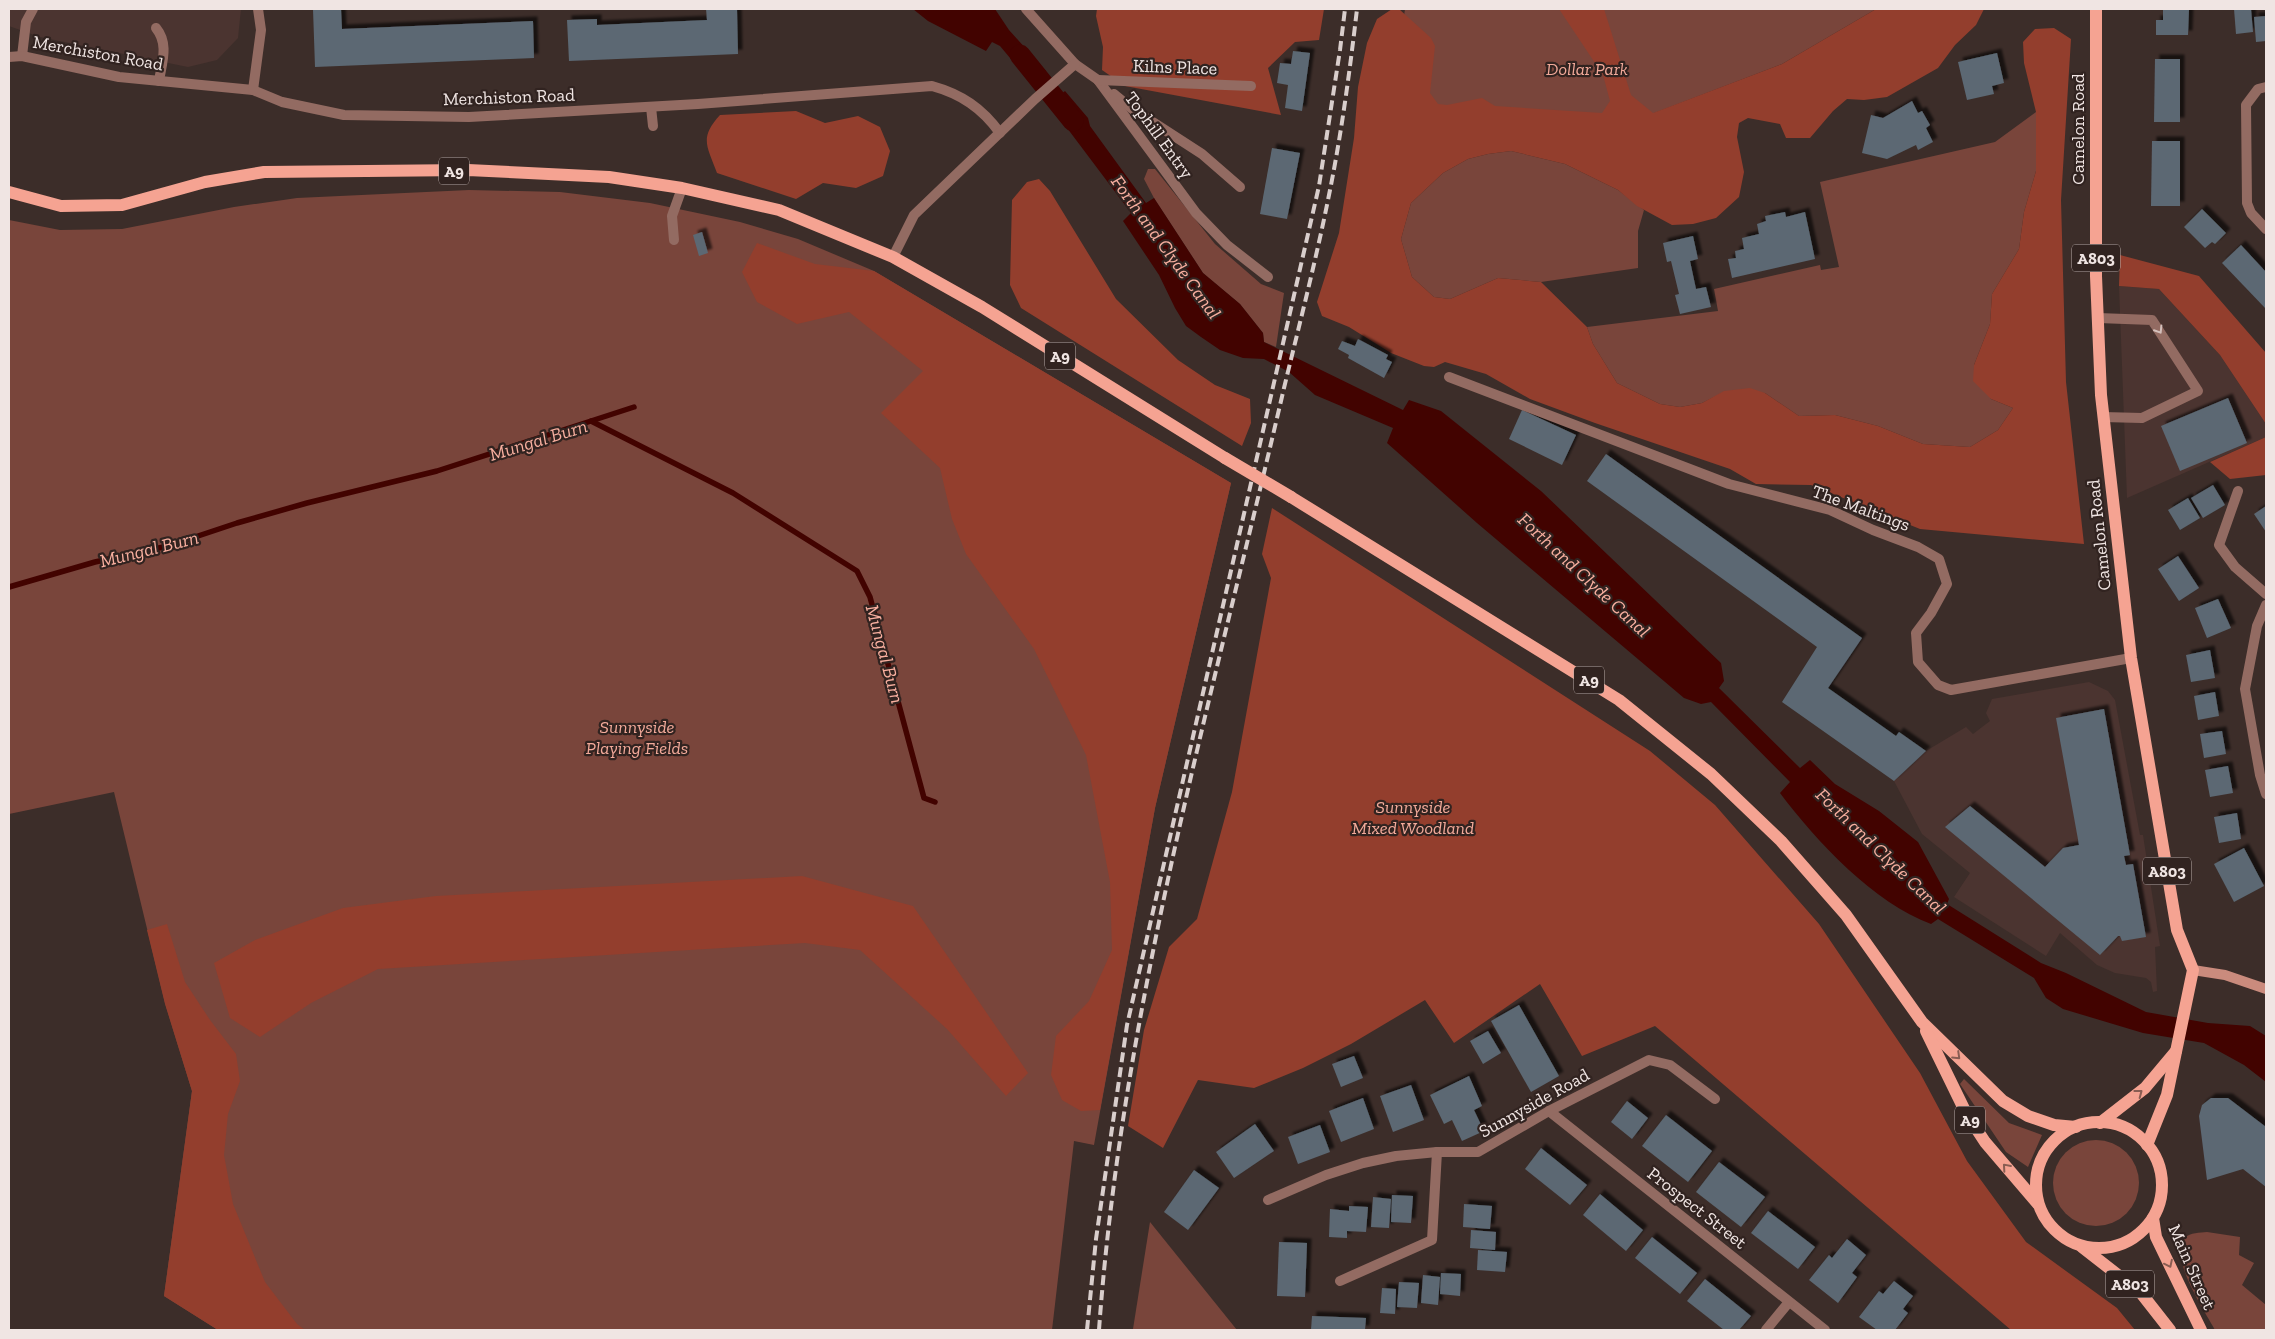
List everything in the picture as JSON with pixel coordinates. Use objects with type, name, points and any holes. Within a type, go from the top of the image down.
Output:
[{"type":"main road","name":"Camelon Road","points":[[2096,9],[2096,276],[2103,416],[2131,658],[2177,930],[2193,970]]},
{"type":"main road","name":"A9","points":[[9,192],[61,206],[122,205],[205,182],[264,172],[468,170],[609,177],[682,188],[779,210],[893,257],[982,307],[1619,700],[1711,774],[1781,841],[1846,915],[1922,1022],[1966,1113],[1980,1135],[2038,1204]]},
{"type":"main road","points":[[2147,1146],[2167,1095],[2178,1050],[2183,1012],[2193,970],[2225,975],[2266,989]]},
{"type":"main road","name":"A9","points":[[1922,1022],[2003,1101],[2037,1119],[2054,1125],[2076,1127]]},
{"type":"main road","points":[[2100,1123],[2145,1088],[2178,1050]]},
{"type":"main road","points":[[2086,1123],[2100,1123],[2112,1124],[2129,1130],[2147,1146],[2156,1158],[2162,1178],[2158,1211],[2140,1234],[2122,1244],[2102,1249],[2081,1246],[2063,1238],[2048,1223],[2038,1204],[2035,1183],[2039,1164],[2050,1144],[2066,1131],[2076,1127],[2086,1123]]},
{"type":"main road","name":"Main Street","points":[[2153,1218],[2156,1237],[2201,1330]]},
{"type":"main road","name":"A803","points":[[2081,1246],[2141,1293],[2170,1330]]},
{"type":"street","points":[[22,56],[26,22],[33,9]]},
{"type":"street","points":[[253,90],[261,30],[258,9]]},
{"type":"street","name":"Tophill Entry","points":[[1026,9],[1075,64],[1098,80],[1196,213],[1227,245],[1268,277]]},
{"type":"street","points":[[156,28],[163,37],[163,56],[159,81]]},
{"type":"street","name":"Merchiston Road","points":[[9,57],[22,56],[119,77],[253,90],[282,102],[344,115],[469,117],[650,107],[932,86],[951,91],[971,102],[992,122],[1000,133]]},
{"type":"street","points":[[893,257],[914,214],[1035,99],[1075,64]]},
{"type":"street","points":[[1098,80],[1131,108],[1202,154],[1240,187]]},
{"type":"street","name":"Kilns Place","points":[[1098,80],[1251,86]]},
{"type":"street","points":[[2266,87],[2258,89],[2251,96],[2246,104],[2246,114],[2247,203],[2252,213],[2266,229]]},
{"type":"street","points":[[650,107],[653,126]]},
{"type":"street","points":[[674,240],[672,216],[682,188]]},
{"type":"street","points":[[2098,318],[2152,320],[2198,392],[2142,418],[2103,416]]},
{"type":"street","name":"The Maltings","points":[[1449,377],[1729,484],[1830,510],[1873,530],[1918,547],[1939,559],[1947,584],[1931,613],[1916,632],[1918,662],[1938,685],[1951,690],[2131,658]]},
{"type":"street","points":[[2238,491],[2219,545],[2235,567],[2266,594]]},
{"type":"street","points":[[2266,605],[2257,626],[2245,689],[2260,775],[2266,794]]},
{"type":"street","name":"Sunnyside Road","points":[[1268,1200],[1363,1163],[1396,1156],[1437,1152],[1478,1152],[1549,1111],[1649,1060],[1670,1065],[1715,1099]]},
{"type":"street","name":"Prospect Street","points":[[1549,1111],[1825,1330]]},
{"type":"street","points":[[1340,1281],[1432,1240],[1437,1152]]},
{"type":"street","points":[[1766,1330],[1789,1302]]},
{"type":"shaded area","points":[[9,9],[241,9],[238,38],[217,60],[188,67],[40,37],[9,26]]},
{"type":"shaded area","points":[[2119,286],[2159,289],[2220,355],[2266,424],[2266,437],[2127,498]]},
{"type":"shaded area","points":[[2089,682],[2108,691],[2115,700],[2140,835],[2143,835],[2160,946],[2155,947],[2157,991],[2153,992],[2151,982],[2146,978],[2115,973],[2097,965],[2060,933],[2046,956],[1954,897],[1970,873],[1922,834],[1894,781],[1926,751],[1966,727],[1973,734],[1990,721],[1986,713],[1992,699]]},
{"type":"green space","points":[[1097,9],[1324,9],[1319,40],[1295,42],[1268,68],[1281,115],[1125,86],[1102,70],[1103,47],[1096,16]]},
{"type":"green space","points":[[1392,9],[1399,9],[1431,38],[1435,46],[1430,93],[1438,104],[1447,105],[1482,98],[1495,106],[1602,113],[1610,101],[1603,75],[1559,9],[1604,9],[1631,95],[1653,113],[1782,64],[1876,9],[1984,9],[1976,25],[1955,45],[1938,68],[1887,97],[1864,100],[1847,99],[1833,111],[1810,138],[1786,138],[1780,124],[1748,118],[1739,123],[1737,137],[1744,172],[1739,197],[1716,218],[1693,224],[1672,225],[1637,206],[1618,190],[1565,164],[1511,151],[1468,159],[1443,173],[1411,203],[1401,239],[1412,277],[1434,297],[1450,299],[1498,278],[1541,282],[1587,327],[1593,344],[1617,383],[1660,404],[1680,407],[1702,403],[1724,391],[1750,388],[1765,393],[1799,416],[1835,415],[1878,426],[1923,444],[1970,447],[1998,430],[2013,408],[1991,399],[1973,381],[1974,365],[1990,324],[1992,294],[2019,249],[2024,212],[2036,171],[2036,112],[2024,63],[2023,42],[2035,29],[2054,28],[2071,39],[2061,200],[2066,382],[2084,544],[1920,529],[1811,485],[1756,484],[1730,469],[1530,399],[1486,374],[1445,362],[1434,367],[1424,366],[1391,353],[1349,327],[1322,316],[1317,302],[1339,233],[1354,138],[1358,87],[1367,43],[1377,19]]},
{"type":"green space","name":"Dollar Park","points":[[1405,9],[1876,9],[1782,64],[1610,130],[1389,125]]},
{"type":"green space","points":[[796,111],[825,123],[858,116],[880,127],[890,151],[883,176],[856,188],[823,183],[796,199],[717,173],[708,149],[707,136],[713,123],[720,115]]},
{"type":"green space","points":[[2036,112],[2036,171],[2024,212],[2019,249],[1992,294],[1990,324],[1974,365],[1991,399],[2013,408],[1998,430],[1970,447],[1923,444],[1878,426],[1835,415],[1799,416],[1765,393],[1724,392],[1702,403],[1680,407],[1660,404],[1617,383],[1593,344],[1587,327],[1718,311],[1714,289],[1820,265],[1821,270],[1839,267],[1820,182],[1995,142]]},
{"type":"green space","points":[[1511,151],[1565,164],[1618,190],[1644,210],[1638,231],[1638,268],[1541,282],[1498,278],[1450,299],[1434,297],[1412,277],[1401,239],[1411,203],[1443,173],[1468,159]]},
{"type":"green space","points":[[1148,169],[1155,169],[1215,244],[1261,284],[1284,293],[1276,347],[1264,342],[1263,333],[1240,304],[1203,273],[1154,198],[1144,179]]},
{"type":"green space","points":[[1039,179],[1050,191],[1116,299],[1178,360],[1215,385],[1250,399],[1251,423],[1242,446],[1021,308],[1010,285],[1012,200],[1027,182]]},
{"type":"green space","name":"Sunnyside Playing Fields","points":[[469,190],[560,192],[650,203],[740,222],[798,239],[874,271],[1231,483],[1155,808],[1094,1145],[1074,1141],[1052,1330],[218,1330],[164,1296],[192,1091],[165,1003],[114,792],[9,814],[9,220],[60,230],[122,229],[234,207],[297,198]]},
{"type":"green space","points":[[757,243],[815,264],[874,271],[1231,483],[1155,808],[1100,1110],[1081,1111],[1062,1100],[1051,1075],[1056,1036],[1089,1001],[1112,950],[1110,882],[1086,755],[1034,649],[966,554],[952,519],[940,468],[881,413],[923,371],[849,312],[797,324],[757,302],[742,272]]},
{"type":"green space","points":[[2120,255],[2199,276],[2266,353],[2266,424],[2220,355],[2159,289],[2119,286]]},
{"type":"green space","points":[[2266,437],[2266,475],[2230,479],[2210,462]]},
{"type":"green space","name":"Sunnyside Mixed Woodland","points":[[1272,508],[1650,751],[1715,805],[1819,924],[1920,1073],[1967,1161],[2026,1242],[2117,1308],[2135,1330],[2011,1330],[1655,1026],[1582,1056],[1540,984],[1454,1043],[1425,1000],[1351,1044],[1303,1068],[1254,1088],[1198,1080],[1163,1148],[1128,1126],[1144,1030],[1169,947],[1197,919],[1232,792],[1271,578],[1262,554]]},
{"type":"green space","points":[[802,876],[913,906],[1028,1073],[1006,1096],[947,1029],[860,950],[805,943],[378,969],[311,1003],[260,1037],[230,1018],[214,963],[255,940],[343,908],[436,896]]},
{"type":"green space","points":[[167,924],[185,982],[210,1020],[236,1054],[240,1081],[228,1114],[224,1155],[233,1204],[265,1282],[297,1324],[305,1330],[218,1330],[164,1296],[192,1091],[165,1004],[147,930]]},
{"type":"green space","points":[[1964,1079],[2009,1123],[2042,1135],[2028,1167],[2006,1152],[1960,1084]]},
{"type":"green space","points":[[2096,1140],[2113,1143],[2127,1152],[2136,1166],[2139,1183],[2136,1200],[2127,1214],[2113,1223],[2096,1226],[2079,1223],[2065,1214],[2056,1200],[2053,1183],[2056,1166],[2065,1152],[2079,1143]]},
{"type":"green space","points":[[1150,1222],[1237,1330],[1133,1329]]},
{"type":"green space","points":[[2207,1232],[2240,1237],[2239,1255],[2254,1263],[2242,1285],[2266,1305],[2266,1330],[2215,1330],[2190,1284],[2181,1257],[2181,1246],[2187,1236]]},
{"type":"water","points":[[913,9],[995,9],[1009,30],[1046,71],[1031,83],[1000,46],[992,42],[986,51],[928,21]]},
{"type":"water","points":[[1065,91],[1088,118],[1090,126],[1146,203],[1154,198],[1203,273],[1240,304],[1263,333],[1264,342],[1403,410],[1409,400],[1441,411],[1541,491],[1721,663],[1724,681],[1719,688],[1800,768],[1810,760],[1835,784],[1879,811],[1918,842],[1949,899],[1947,904],[2041,963],[2066,973],[2146,1012],[2208,1023],[2250,1026],[2266,1036],[2266,1082],[2244,1065],[2204,1043],[2143,1033],[2063,1009],[2046,998],[2034,978],[1938,919],[1931,924],[1888,901],[1848,869],[1794,812],[1780,793],[1790,782],[1711,702],[1701,704],[1684,698],[1477,523],[1387,443],[1393,428],[1315,395],[1289,372],[1264,359],[1243,358],[1220,350],[1186,326],[1159,275],[1123,221],[1131,213],[1049,104]]},
{"type":"building","points":[[313,9],[341,9],[342,29],[533,21],[534,58],[315,67]]},
{"type":"building","points":[[706,9],[737,9],[738,54],[569,61],[567,20],[597,19],[597,25],[707,20]]},
{"type":"building","points":[[2163,9],[2189,9],[2188,35],[2156,35],[2156,20],[2163,20]]},
{"type":"building","points":[[2234,9],[2251,9],[2253,32],[2236,34]]},
{"type":"building","points":[[2266,16],[2266,41],[2256,42],[2254,17]]},
{"type":"building","points":[[1293,51],[1310,53],[1302,111],[1285,108],[1288,85],[1277,83],[1280,63],[1291,64]]},
{"type":"building","points":[[1997,53],[2004,83],[1992,86],[1994,94],[1967,100],[1958,62]]},
{"type":"building","points":[[2155,59],[2180,59],[2180,122],[2154,122]]},
{"type":"building","points":[[1912,101],[1918,113],[1922,111],[1930,125],[1926,128],[1933,142],[1918,150],[1916,145],[1887,159],[1862,153],[1871,115],[1883,118]]},
{"type":"building","points":[[2152,141],[2180,141],[2180,206],[2151,206]]},
{"type":"building","points":[[1272,148],[1300,153],[1287,219],[1260,214]]},
{"type":"building","points":[[2202,209],[2226,233],[2215,244],[2212,242],[2205,248],[2184,227]]},
{"type":"building","points":[[1785,212],[1786,217],[1805,212],[1815,259],[1732,278],[1728,259],[1736,258],[1735,251],[1744,249],[1742,238],[1759,234],[1757,224],[1766,221],[1765,216]]},
{"type":"building","points":[[702,232],[708,253],[699,256],[693,235]]},
{"type":"building","points":[[1693,236],[1698,259],[1690,261],[1696,289],[1706,287],[1711,307],[1680,314],[1675,295],[1679,294],[1671,261],[1667,262],[1663,243]]},
{"type":"building","points":[[2241,245],[2266,272],[2266,309],[2222,263]]},
{"type":"building","points":[[1358,339],[1388,355],[1386,359],[1392,362],[1384,378],[1348,358],[1349,355],[1338,349],[1342,341],[1355,346]]},
{"type":"building","points":[[2228,398],[2247,443],[2180,471],[2161,426]]},
{"type":"building","points":[[1522,410],[1576,435],[1562,465],[1509,439]]},
{"type":"building","points":[[1606,454],[1862,638],[1828,688],[1896,736],[1899,732],[1926,751],[1894,781],[1782,702],[1817,647],[1587,481]]},
{"type":"building","points":[[2213,485],[2225,505],[2203,518],[2191,498]]},
{"type":"building","points":[[2188,498],[2200,518],[2180,530],[2168,510]]},
{"type":"building","points":[[2266,506],[2266,532],[2254,514]]},
{"type":"building","points":[[2178,556],[2199,588],[2179,601],[2158,569]]},
{"type":"building","points":[[2218,599],[2231,628],[2207,638],[2195,608]]},
{"type":"building","points":[[2210,650],[2215,678],[2191,682],[2186,655]]},
{"type":"building","points":[[2215,692],[2219,716],[2198,720],[2194,696]]},
{"type":"building","points":[[2104,709],[2130,855],[2124,856],[2126,865],[2133,864],[2146,937],[2122,941],[2120,936],[2118,936],[2100,955],[1945,827],[1970,806],[2045,867],[2063,848],[2079,845],[2056,718]]},
{"type":"building","points":[[2222,731],[2226,754],[2204,758],[2200,734]]},
{"type":"building","points":[[2228,766],[2233,793],[2210,797],[2205,770]]},
{"type":"building","points":[[2237,813],[2241,839],[2219,843],[2214,817]]},
{"type":"building","points":[[2244,848],[2264,886],[2234,902],[2214,864]]},
{"type":"building","points":[[1519,1005],[1559,1076],[1531,1092],[1491,1021]]},
{"type":"building","points":[[1488,1031],[1501,1053],[1483,1064],[1470,1041]]},
{"type":"building","points":[[1354,1056],[1363,1078],[1341,1087],[1332,1064]]},
{"type":"building","points":[[1469,1076],[1482,1106],[1474,1110],[1484,1131],[1462,1141],[1452,1120],[1444,1124],[1430,1095]]},
{"type":"building","points":[[1411,1085],[1424,1120],[1393,1132],[1380,1096]]},
{"type":"building","points":[[1363,1098],[1374,1129],[1341,1142],[1329,1111]]},
{"type":"building","points":[[2211,1098],[2228,1098],[2266,1127],[2266,1187],[2243,1169],[2207,1180],[2199,1116],[2202,1105]]},
{"type":"building","points":[[1627,1101],[1648,1118],[1632,1139],[1611,1122]]},
{"type":"building","points":[[1666,1115],[1712,1151],[1688,1182],[1642,1146]]},
{"type":"building","points":[[1255,1124],[1274,1151],[1234,1178],[1216,1152]]},
{"type":"building","points":[[1320,1125],[1330,1152],[1298,1164],[1288,1137]]},
{"type":"building","points":[[1541,1148],[1587,1185],[1570,1205],[1525,1169]]},
{"type":"building","points":[[1719,1162],[1765,1197],[1741,1227],[1696,1192]]},
{"type":"building","points":[[1194,1170],[1219,1188],[1188,1230],[1164,1212]]},
{"type":"building","points":[[1600,1194],[1643,1230],[1626,1251],[1583,1215]]},
{"type":"building","points":[[1392,1195],[1413,1196],[1411,1223],[1391,1222]]},
{"type":"building","points":[[1373,1197],[1391,1199],[1389,1228],[1371,1227]]},
{"type":"building","points":[[1464,1204],[1492,1206],[1490,1229],[1463,1227]]},
{"type":"building","points":[[1349,1206],[1368,1207],[1366,1232],[1347,1231],[1347,1238],[1329,1237],[1330,1209],[1349,1211]]},
{"type":"building","points":[[1768,1211],[1815,1247],[1798,1269],[1751,1233]]},
{"type":"building","points":[[1471,1230],[1496,1232],[1495,1250],[1470,1248]]},
{"type":"building","points":[[1652,1237],[1697,1273],[1680,1294],[1635,1258]]},
{"type":"building","points":[[1847,1239],[1866,1255],[1852,1273],[1857,1277],[1838,1303],[1809,1280],[1829,1255],[1832,1258]]},
{"type":"building","points":[[1279,1242],[1307,1243],[1305,1297],[1277,1296]]},
{"type":"building","points":[[1478,1250],[1507,1252],[1505,1272],[1477,1270]]},
{"type":"building","points":[[1441,1273],[1461,1274],[1460,1296],[1440,1294]]},
{"type":"building","points":[[1423,1275],[1440,1277],[1438,1305],[1421,1303]]},
{"type":"building","points":[[1705,1279],[1751,1316],[1739,1330],[1724,1330],[1687,1301]]},
{"type":"building","points":[[1894,1281],[1913,1296],[1903,1309],[1908,1313],[1895,1330],[1877,1330],[1859,1317],[1879,1291],[1883,1294]]},
{"type":"building","points":[[1399,1282],[1419,1283],[1417,1308],[1397,1307]]},
{"type":"building","points":[[1382,1288],[1396,1289],[1395,1314],[1380,1313]]},
{"type":"building","points":[[1312,1316],[1366,1318],[1365,1330],[1311,1330]]},
{"type":"waterway","name":"Forth and Clyde Canal","points":[[1020,55],[1073,121]]},
{"type":"waterway","points":[[591,421],[634,407]]},
{"type":"waterway","name":"Mungal Burn","points":[[9,587],[95,562],[168,546],[237,523],[307,503],[437,471],[591,421],[733,493],[857,571],[870,597],[924,798],[935,802]]},
{"type":"railway","points":[[1087,1330],[1096,1239],[1127,1025],[1319,186],[1345,9]]},
{"type":"railway","points":[[1099,1330],[1111,1210],[1127,1092],[1149,973],[1200,738],[1325,215],[1349,77],[1357,9]]}]
